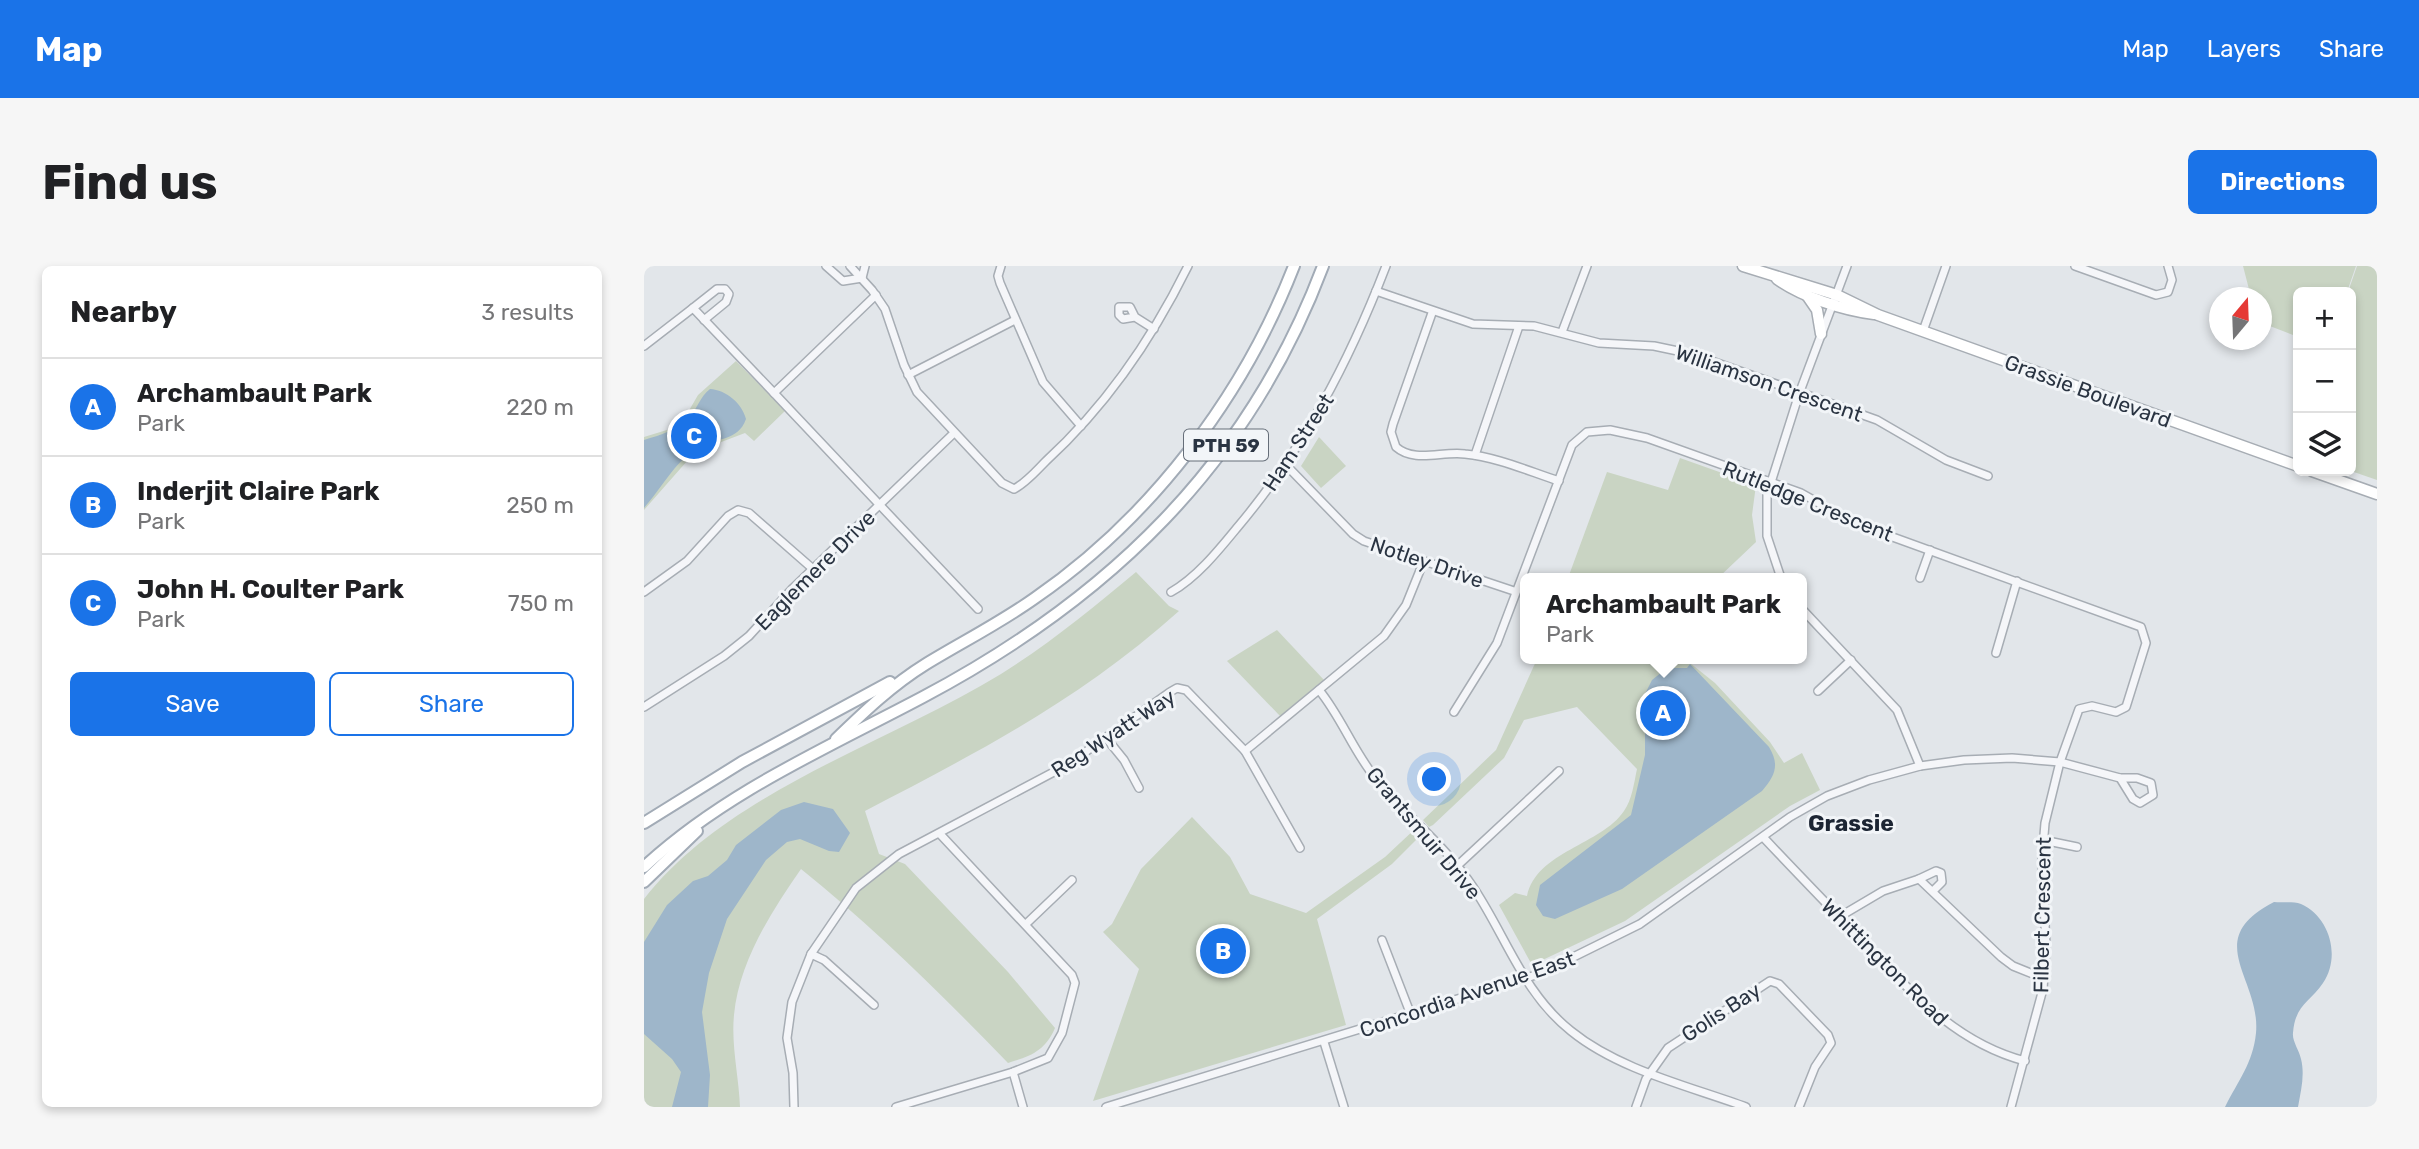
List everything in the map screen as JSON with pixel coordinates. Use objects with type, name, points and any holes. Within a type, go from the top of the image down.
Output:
[{"type":"main road","name":"PTH 59","points":[[826,748],[885,693],[925,664],[979,635],[1037,597],[1097,548],[1142,505],[1205,428],[1233,386],[1275,310],[1294,266]]},
{"type":"main road","name":"PTH 59","points":[[644,867],[732,799],[959,678],[1028,637],[1101,582],[1137,549],[1188,495],[1250,411],[1286,351],[1323,266]]},
{"type":"main road","name":"Grassie Boulevard","points":[[1743,266],[1805,293],[1835,299]]},
{"type":"main road","name":"Grassie Boulevard","points":[[1773,277],[1790,279],[1858,312],[1878,315],[2293,464]]},
{"type":"main road","points":[[1805,293],[1817,310],[1821,334]]},
{"type":"main road","points":[[2326,476],[2377,494]]},
{"type":"main road","points":[[644,823],[760,751],[925,664]]},
{"type":"main road","points":[[644,882],[732,799]]},
{"type":"street","points":[[826,266],[843,281],[862,278]]},
{"type":"street","points":[[850,266],[876,295],[889,318],[908,375],[917,392],[1002,483],[1014,489],[1081,426],[1117,383],[1154,329],[1188,266]]},
{"type":"street","points":[[862,278],[865,266]]},
{"type":"street","points":[[1001,266],[998,276],[1043,382],[1081,426]]},
{"type":"street","name":"Ham Street","points":[[1171,592],[1183,585],[1225,543],[1286,465],[1339,377],[1386,266]]},
{"type":"street","points":[[1562,332],[1587,266]]},
{"type":"street","points":[[1779,573],[1767,536],[1766,508],[1770,482],[1799,394],[1847,266]]},
{"type":"street","points":[[1923,331],[1946,266]]},
{"type":"street","points":[[2075,266],[2156,295],[2168,292],[2172,280],[2168,266]]},
{"type":"street","points":[[645,347],[717,289],[725,289],[729,294],[726,302],[704,320]]},
{"type":"street","name":"Williamson Crescent","points":[[1376,291],[1432,313],[1473,324],[1534,326],[1600,343],[1676,350],[1877,420],[1946,460],[1988,476]]},
{"type":"street","points":[[774,393],[876,295]]},
{"type":"street","name":"Eaglemere Drive","points":[[644,707],[724,656],[749,636],[880,504],[693,308]]},
{"type":"street","points":[[1432,313],[1393,424],[1392,441],[1401,452],[1415,456],[1449,453],[1475,455],[1559,481]]},
{"type":"street","points":[[1135,317],[1154,329]]},
{"type":"street","points":[[908,375],[1015,320]]},
{"type":"street","points":[[1475,455],[1518,326]]},
{"type":"street","name":"Rutledge Crescent","points":[[1521,573],[1573,445],[1580,435],[1610,430],[1647,438],[1814,499],[1854,523],[2141,627],[2146,636],[2126,707],[2116,712],[2092,706],[2079,709],[2060,762]]},
{"type":"street","points":[[954,433],[880,504],[978,609]]},
{"type":"street","name":"Notley Drive","points":[[1286,465],[1353,534],[1423,563],[1514,591]]},
{"type":"street","points":[[644,592],[687,561],[728,516],[738,510],[749,513],[813,569]]},
{"type":"street","points":[[1920,578],[1930,550]]},
{"type":"street","points":[[1245,751],[1391,628],[1406,605],[1423,563]]},
{"type":"street","name":"Rutledge Crescent","points":[[1454,712],[1497,643],[1520,576]]},
{"type":"street","points":[[1996,653],[2017,581]]},
{"type":"street","points":[[1807,614],[1897,710],[1920,766]]},
{"type":"street","points":[[1818,691],[1851,660]]},
{"type":"street","name":"Reg Wyatt Way","points":[[794,1107],[787,1022],[811,954],[856,888],[891,860],[1067,765],[1170,692],[1181,688],[1245,751],[1300,848]]},
{"type":"street","name":"Grantsmuir Drive","points":[[1320,690],[1378,781],[1457,866],[1495,921],[1524,979],[1546,1009],[1588,1044],[1651,1072],[1746,1107]]},
{"type":"street","points":[[1107,739],[1124,760],[1139,788]]},
{"type":"street","name":"Concordia Avenue East","points":[[1106,1107],[1411,1015],[1524,979],[1576,958],[1640,924],[1763,837],[1827,796],[1869,780],[1920,766],[1964,760],[2012,758],[2060,762],[2120,778],[2145,779],[2152,785],[2153,796],[2140,803],[2133,799],[2120,778]]},
{"type":"street","name":"Filbert Crescent","points":[[2011,1107],[2038,1017],[2046,928],[2043,840],[2060,762]]},
{"type":"street","points":[[1457,866],[1559,771]]},
{"type":"street","points":[[896,1107],[1013,1072],[1048,1058],[1056,1049],[1076,983],[1027,923],[940,834]]},
{"type":"street","name":"Whittington Road","points":[[1763,837],[1920,1001],[1953,1029],[1982,1046],[2025,1061]]},
{"type":"street","points":[[2043,840],[2077,847]]},
{"type":"street","points":[[1839,917],[1883,891],[1936,871],[1941,873],[1942,882],[1934,890]]},
{"type":"street","points":[[1919,879],[1934,890],[2001,957],[2013,966],[2043,978]]},
{"type":"street","points":[[1027,923],[1072,880]]},
{"type":"street","points":[[1382,940],[1411,1015]]},
{"type":"street","points":[[811,954],[824,960],[874,1005]]},
{"type":"street","name":"Golis Bay","points":[[1651,1072],[1681,1036],[1770,981],[1779,984],[1828,1035],[1831,1043],[1815,1067],[1799,1107]]},
{"type":"street","points":[[1324,1042],[1344,1107]]},
{"type":"street","points":[[1013,1072],[1023,1107]]},
{"type":"street","points":[[1636,1107],[1651,1072]]},
{"type":"green space","points":[[2243,266],[2356,266],[2349,287],[2293,287],[2293,335],[2272,327],[2272,287],[2248,287]]},
{"type":"green space","points":[[2357,266],[2377,266],[2377,480],[2356,473],[2356,287],[2350,287]]},
{"type":"green space","points":[[736,361],[785,411],[754,441],[745,433],[695,452],[644,510],[644,437],[670,429],[687,414],[698,395]]},
{"type":"green space","points":[[1319,437],[1346,466],[1321,488],[1301,466]]},
{"type":"green space","points":[[1680,458],[1756,485],[1752,515],[1756,542],[1723,573],[1570,573],[1607,472],[1668,490]]},
{"type":"green space","points":[[1136,572],[1169,606],[1179,611],[1105,671],[1028,722],[865,811],[879,854],[905,864],[1008,972],[1055,1028],[1047,1042],[1030,1055],[1008,1063],[908,963],[801,869],[758,938],[737,995],[734,1038],[740,1107],[644,1107],[644,899],[679,861],[719,828],[811,772],[1001,674],[1053,638]]},
{"type":"green space","points":[[1277,630],[1324,680],[1280,716],[1227,661]]},
{"type":"green space","points":[[1535,664],[1691,664],[1715,683],[1770,742],[1784,763],[1802,753],[1820,790],[1790,806],[1625,921],[1532,965],[1499,905],[1515,893],[1527,896],[1533,881],[1556,858],[1614,823],[1629,802],[1637,769],[1577,707],[1524,720],[1504,758],[1429,827],[1423,820],[1496,750]]},
{"type":"green space","points":[[1192,817],[1230,857],[1250,894],[1306,913],[1385,857],[1416,828],[1422,834],[1392,864],[1317,919],[1346,1025],[1093,1101],[1139,969],[1103,932],[1112,924],[1141,869]]},
{"type":"water","points":[[710,389],[722,392],[737,403],[746,419],[737,432],[703,445],[688,455],[644,508],[644,440],[668,432],[685,422]]},
{"type":"water","points":[[1690,664],[1769,747],[1775,765],[1770,780],[1762,791],[1622,889],[1555,919],[1543,916],[1536,905],[1540,885],[1631,815],[1645,755],[1645,694],[1652,680],[1667,668],[1687,668]]},
{"type":"water","points":[[804,802],[833,809],[850,833],[839,852],[829,851],[800,839],[787,842],[766,860],[727,919],[709,973],[702,1012],[710,1075],[708,1107],[672,1107],[681,1072],[672,1059],[644,1034],[644,942],[667,905],[693,881],[708,876],[727,860],[736,845],[781,810]]},
{"type":"water","points":[[2274,902],[2298,903],[2311,910],[2325,928],[2332,950],[2328,973],[2323,983],[2300,1010],[2294,1024],[2293,1036],[2303,1071],[2298,1107],[2225,1107],[2248,1063],[2256,1033],[2255,1013],[2237,946],[2241,931],[2252,916]]},
{"type":"place","name":"John H. Coulter Park","points":[[694,436]]},
{"type":"place","name":"Archambault Park","points":[[1663,713]]},
{"type":"place","name":"Inderjit Claire Park","points":[[1223,951]]},
{"type":"district","name":"Grassie","points":[[1851,823]]}]
